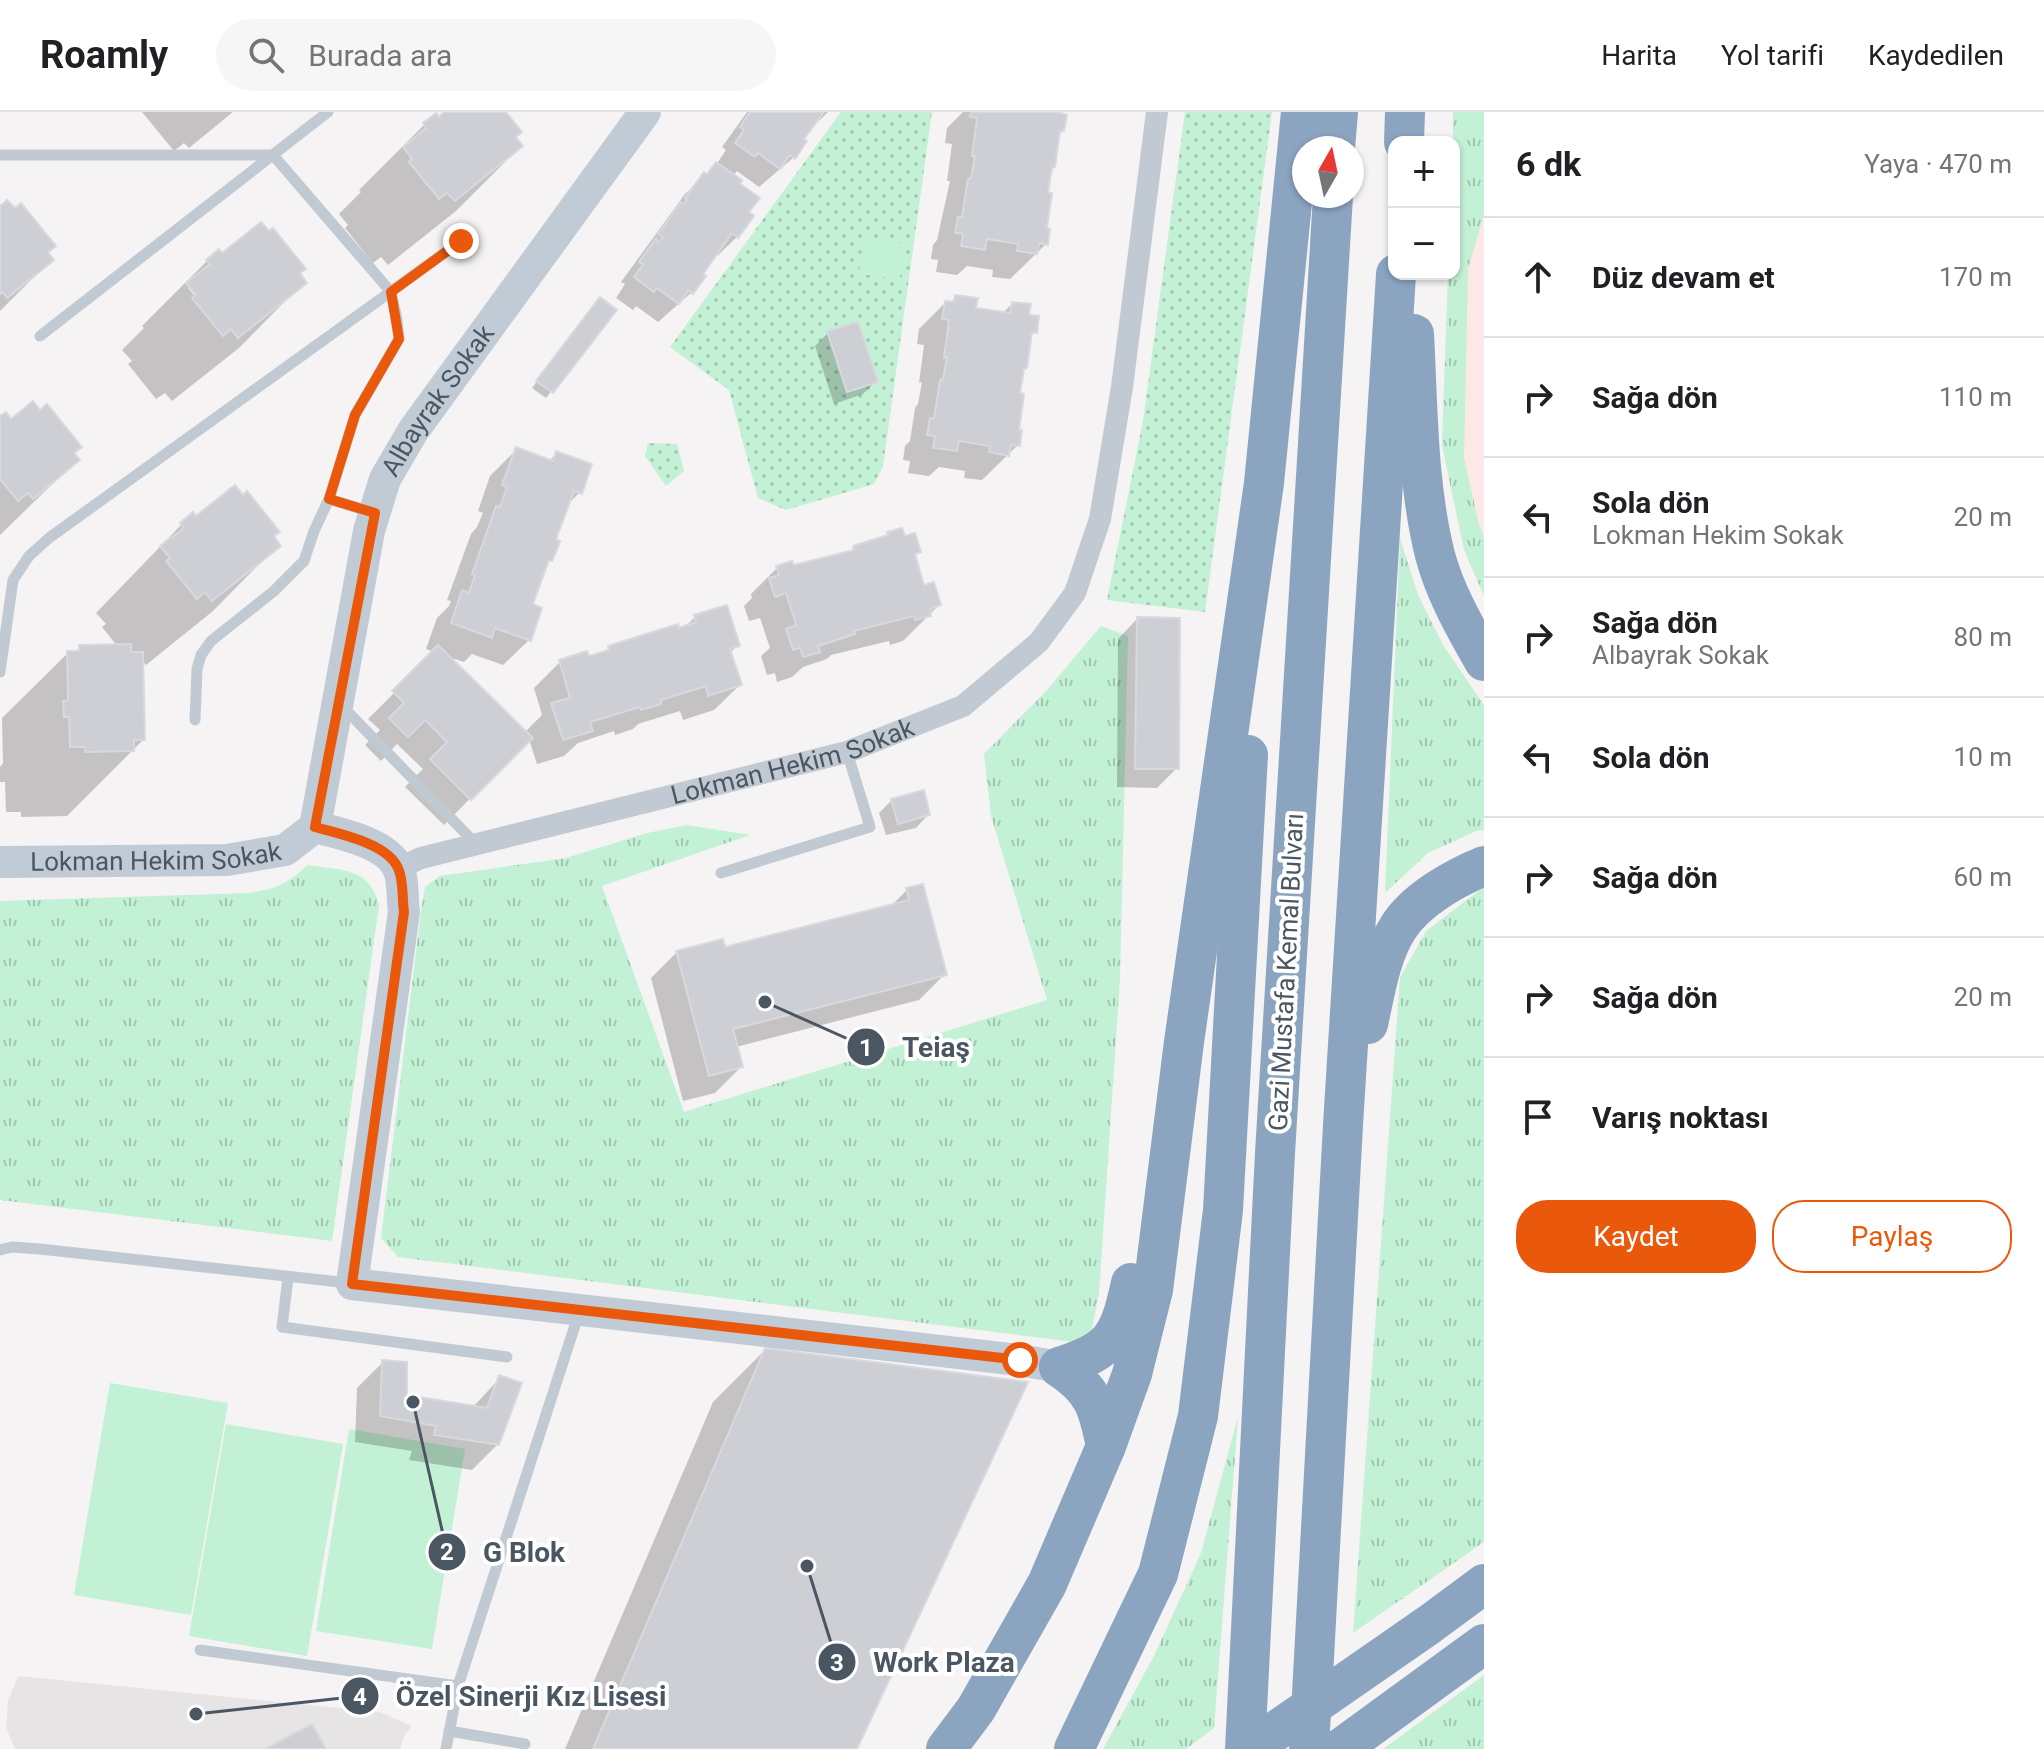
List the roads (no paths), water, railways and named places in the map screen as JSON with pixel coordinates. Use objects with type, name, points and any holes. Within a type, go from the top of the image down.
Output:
[{"type":"highway","points":[[946,1749],[976,1709],[1047,1584],[1106,1446],[1132,1374],[1153,1290],[1184,1042],[1264,483],[1301,112]]},
{"type":"highway","points":[[1336,136],[1338,112]]},
{"type":"highway","points":[[1404,136],[1405,112]]},
{"type":"highway","name":"Gazi Mustafa Kemal Bulvarı","points":[[1248,1749],[1276,1137],[1332,208]]},
{"type":"highway","points":[[1309,1749],[1343,1125],[1396,280]]},
{"type":"highway","points":[[1410,280],[1422,478],[1435,556],[1451,601],[1484,661]]},
{"type":"highway","points":[[1074,1749],[1158,1574],[1198,1416],[1223,1210],[1264,483]]},
{"type":"highway","points":[[1343,1125],[1382,964],[1399,927],[1435,891],[1484,866]]},
{"type":"highway","points":[[1059,1367],[1091,1357],[1107,1344],[1119,1324],[1143,1226],[1167,1085],[1184,1042]]},
{"type":"highway","points":[[1059,1367],[1081,1382],[1094,1402],[1106,1446]]},
{"type":"highway","points":[[1248,1749],[1484,1584]]},
{"type":"highway","points":[[1340,1749],[1484,1644]]},
{"type":"main road","name":"Albayrak Sokak","points":[[315,827],[375,513],[385,479],[413,431],[645,112]]},
{"type":"main road","name":"Lokman Hekim Sokak","points":[[0,862],[227,860],[285,850],[315,827],[354,838],[385,852],[399,868]]},
{"type":"main road","points":[[399,868],[404,912],[352,1284],[581,1308],[1032,1361],[1059,1367]]},
{"type":"street","name":"Lokman Hekim Sokak","points":[[399,868],[421,858],[847,752],[963,706],[1039,642],[1075,593],[1100,519],[1122,387],[1157,112]]},
{"type":"lane","points":[[40,336],[328,112]]},
{"type":"lane","points":[[0,155],[273,155],[391,292],[399,339],[355,415],[329,499],[304,561],[274,591],[211,641],[201,655],[197,669],[195,720]]},
{"type":"lane","points":[[0,672],[13,580],[29,556],[49,538],[461,241]]},
{"type":"lane","points":[[329,499],[375,513]]},
{"type":"lane","points":[[338,702],[477,844]]},
{"type":"lane","points":[[721,873],[870,827],[847,752]]},
{"type":"lane","points":[[0,1250],[12,1247],[40,1249],[352,1284]]},
{"type":"lane","points":[[288,1278],[282,1327],[507,1357]]},
{"type":"lane","points":[[446,1749],[458,1686],[581,1308]]},
{"type":"lane","points":[[200,1650],[458,1686]]},
{"type":"lane","points":[[449,1731],[525,1744]]},
{"type":"place","name":"Teiaş","points":[[765,1002]]},
{"type":"place","name":"G Blok","points":[[413,1402]]},
{"type":"place","name":"Work Plaza","points":[[807,1566]]},
{"type":"place","name":"Özel Sinerji Kız Lisesi","points":[[196,1714]]}]
